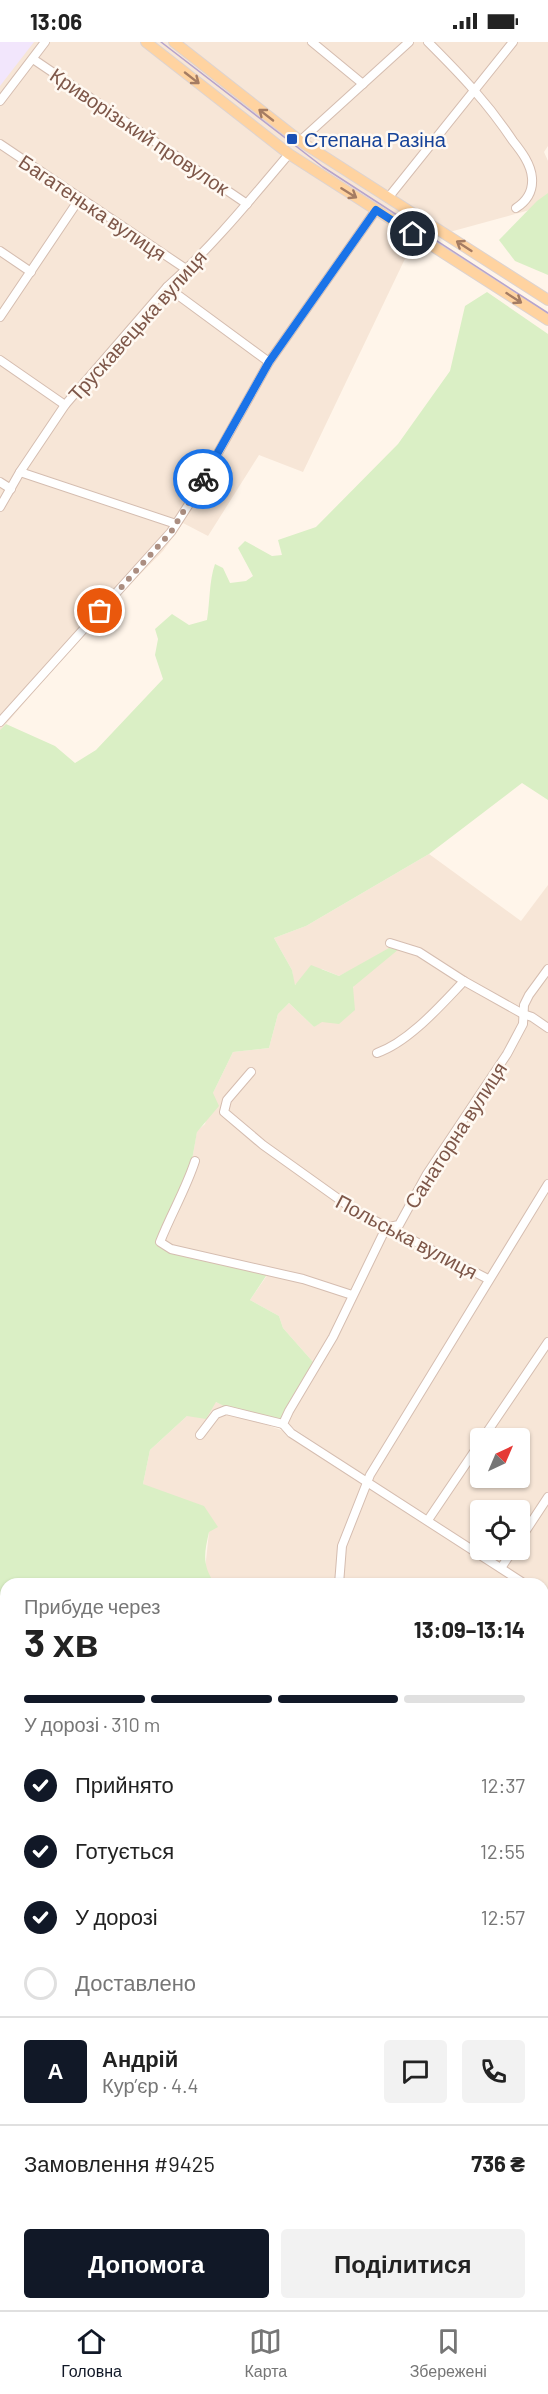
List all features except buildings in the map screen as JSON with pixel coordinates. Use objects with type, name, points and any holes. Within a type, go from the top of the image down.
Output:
[{"type":"main road","points":[[146,42],[289,154],[548,320]]},
{"type":"main road","points":[[174,42],[300,141],[548,300]]},
{"type":"street","points":[[0,101],[45,42]]},
{"type":"street","points":[[312,42],[363,84]]},
{"type":"street","points":[[300,141],[409,42]]},
{"type":"street","points":[[428,42],[491,107],[526,159],[532,176],[531,191],[524,203],[516,208]]},
{"type":"street","points":[[388,198],[513,42]]},
{"type":"street","name":"Криворізький провулок","points":[[33,59],[247,204]]},
{"type":"street","name":"Багатенька вулиця","points":[[0,144],[186,269]]},
{"type":"street","name":"Трускавецька вулиця","points":[[0,507],[20,472],[65,405],[167,287],[247,204],[289,154]]},
{"type":"street","points":[[0,316],[80,198]]},
{"type":"street","points":[[0,722],[176,524],[269,362],[376,210]]},
{"type":"street","points":[[0,251],[31,272]]},
{"type":"street","points":[[167,287],[269,362]]},
{"type":"street","points":[[0,360],[65,405]]},
{"type":"street","points":[[20,472],[176,524]]},
{"type":"street","points":[[0,482],[11,489]]},
{"type":"street","points":[[390,943],[418,952],[464,981],[548,1028]]},
{"type":"street","name":"Санаторна вулиця","points":[[283,1424],[333,1337],[352,1295],[389,1227],[399,1225],[427,1174],[507,1054],[523,1024],[523,1014],[529,995],[548,969]]},
{"type":"street","points":[[377,1053],[393,1045],[429,1017],[464,981]]},
{"type":"street","name":"Польська вулиця","points":[[252,1072],[227,1100],[224,1112],[263,1145],[330,1195],[488,1279]]},
{"type":"street","points":[[195,1161],[160,1242],[162,1245],[303,1279],[352,1295]]},
{"type":"street","name":"Польська вулиця","points":[[339,1578],[342,1546],[367,1482],[411,1404],[548,1184]]},
{"type":"street","points":[[490,1428],[548,1342]]},
{"type":"street","points":[[200,1435],[216,1414],[226,1410],[241,1416],[283,1424],[291,1432],[516,1578]]},
{"type":"street","points":[[428,1521],[470,1458]]},
{"type":"street","points":[[530,1524],[548,1497]]},
{"type":"street","points":[[501,1568],[506,1560]]},
{"type":"shaded area","points":[[0,42],[548,42],[548,146],[544,152],[548,161],[548,205],[413,242],[303,472],[259,455],[208,536],[183,523],[163,551],[100,615],[0,731]]},
{"type":"shaded area","points":[[0,42],[34,42],[0,86]]},
{"type":"shaded area","points":[[429,854],[521,921],[548,885],[548,1578],[520,1578],[493,1560],[530,1560],[530,1500],[470,1500],[470,1545],[281,1420],[313,1362],[283,1328],[279,1316],[250,1300],[268,1274],[160,1247],[192,1160],[197,1131],[205,1124],[213,1093],[233,1052],[269,1048],[278,1014],[289,1003],[314,1027],[353,988],[359,966],[339,976],[322,969],[294,985],[292,970],[274,938],[306,926]]},
{"type":"shaded area","points":[[216,1402],[250,1419],[284,1431],[470,1553],[470,1560],[481,1560],[509,1578],[211,1578],[205,1570],[209,1532],[143,1484],[150,1450],[187,1416]]},
{"type":"green space","points":[[548,193],[548,275],[515,261],[499,240],[537,201]]},
{"type":"green space","points":[[487,292],[548,334],[548,800],[522,783],[429,854],[306,926],[274,938],[292,970],[295,985],[311,965],[339,976],[389,948],[399,949],[353,987],[355,1010],[339,1024],[322,1022],[314,1027],[289,1003],[278,1014],[269,1048],[233,1052],[213,1093],[219,1106],[197,1132],[192,1160],[160,1247],[268,1273],[250,1300],[279,1316],[283,1328],[313,1362],[281,1420],[237,1413],[216,1402],[206,1419],[187,1416],[150,1450],[143,1484],[204,1506],[218,1527],[209,1532],[205,1553],[206,1565],[212,1578],[0,1578],[0,730],[6,724],[55,746],[75,763],[96,750],[163,679],[155,655],[158,639],[155,629],[172,614],[189,625],[207,620],[215,564],[223,568],[230,583],[246,581],[253,576],[238,548],[245,541],[272,556],[282,555],[278,540],[316,527],[398,444],[450,371],[465,306]]},
{"type":"tram line","points":[[161,42],[323,167],[548,313]]},
{"type":"way so far","points":[[100,611],[171,532],[203,479]]},
{"type":"place","name":"Степана Разіна","points":[[292,139]]},
{"type":"route","points":[[203,479],[269,362],[376,210],[413,234]]}]
